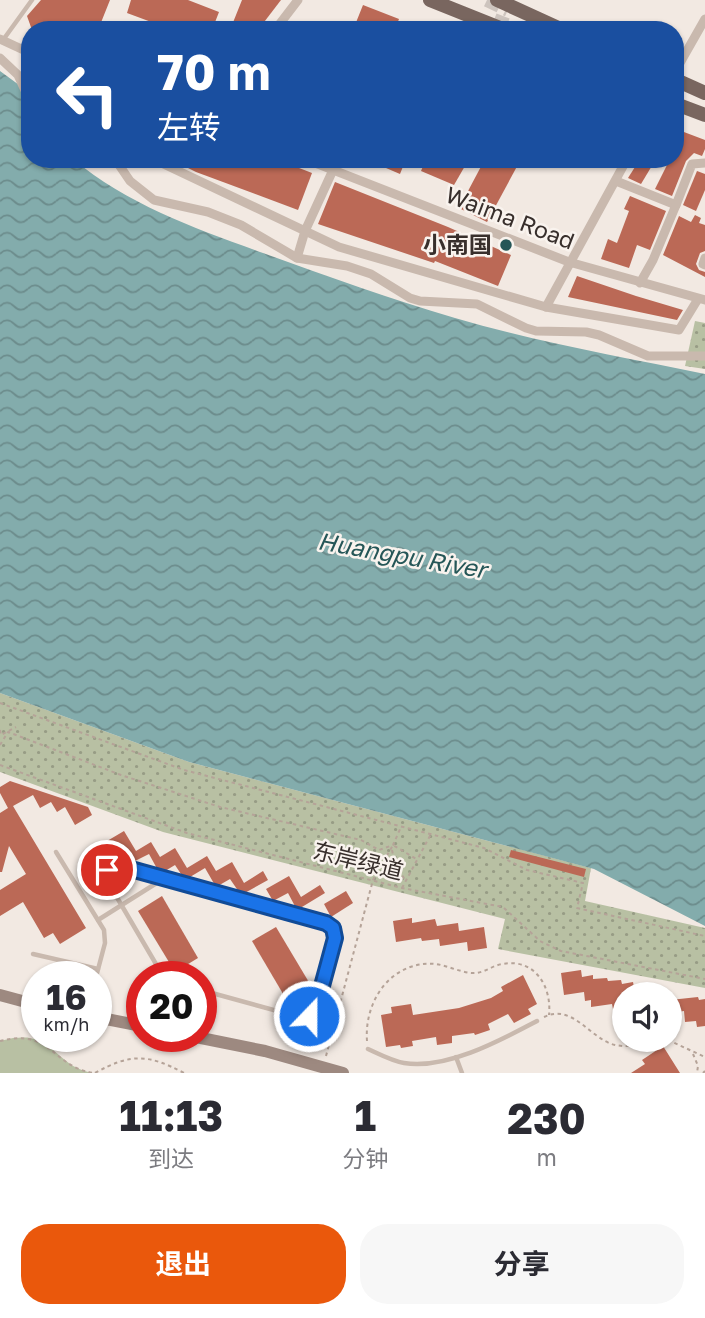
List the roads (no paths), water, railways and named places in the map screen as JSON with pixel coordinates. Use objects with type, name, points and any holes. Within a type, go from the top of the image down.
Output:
[{"type":"main road","points":[[430,0],[482,21]]},
{"type":"main road","points":[[497,0],[543,21]]},
{"type":"main road","points":[[684,84],[705,93]]},
{"type":"main road","points":[[684,107],[705,115]]},
{"type":"main road","points":[[0,995],[21,1001]]},
{"type":"main road","points":[[217,1042],[343,1073]]},
{"type":"street","points":[[282,21],[298,0]]},
{"type":"street","points":[[684,56],[705,19]]},
{"type":"street","points":[[1,40],[21,49]]},
{"type":"street","points":[[0,58],[21,82]]},
{"type":"street","points":[[640,283],[653,260],[692,164],[705,163]]},
{"type":"street","points":[[121,168],[130,181],[154,200],[208,212],[241,225],[297,258],[347,266],[371,274],[410,298],[477,304],[536,331],[599,335],[648,356],[705,356]]},
{"type":"street","points":[[172,168],[340,247],[546,307],[679,330],[702,300]]},
{"type":"street","name":"Waima Road","points":[[328,168],[569,262],[702,300]]},
{"type":"street","points":[[546,307],[622,168]]},
{"type":"street","points":[[297,258],[305,231],[333,170]]},
{"type":"street","points":[[616,181],[676,205]]},
{"type":"street","points":[[705,258],[705,265]]},
{"type":"lane","points":[[1,40],[32,0]]},
{"type":"lane","points":[[56,852],[104,930],[100,961]]},
{"type":"lane","points":[[154,961],[105,877],[107,870],[113,866],[326,923],[333,928],[335,938],[316,1008],[309,1016],[299,1017],[217,994]]},
{"type":"lane","points":[[98,920],[164,878]]},
{"type":"lane","points":[[33,954],[61,961]]},
{"type":"lane","points":[[368,1049],[402,1063],[425,1065],[485,1047],[537,1021]]},
{"type":"lane","points":[[456,1057],[462,1073]]},
{"type":"water","name":"Huangpu River","points":[[0,71],[21,86],[21,168],[85,168],[140,203],[188,225],[455,318],[580,349],[705,374],[705,926],[594,869],[189,762],[0,693]]},
{"type":"tunnel","points":[[487,0],[508,10]]},
{"type":"place","name":"小南国","points":[[506,245]]}]
